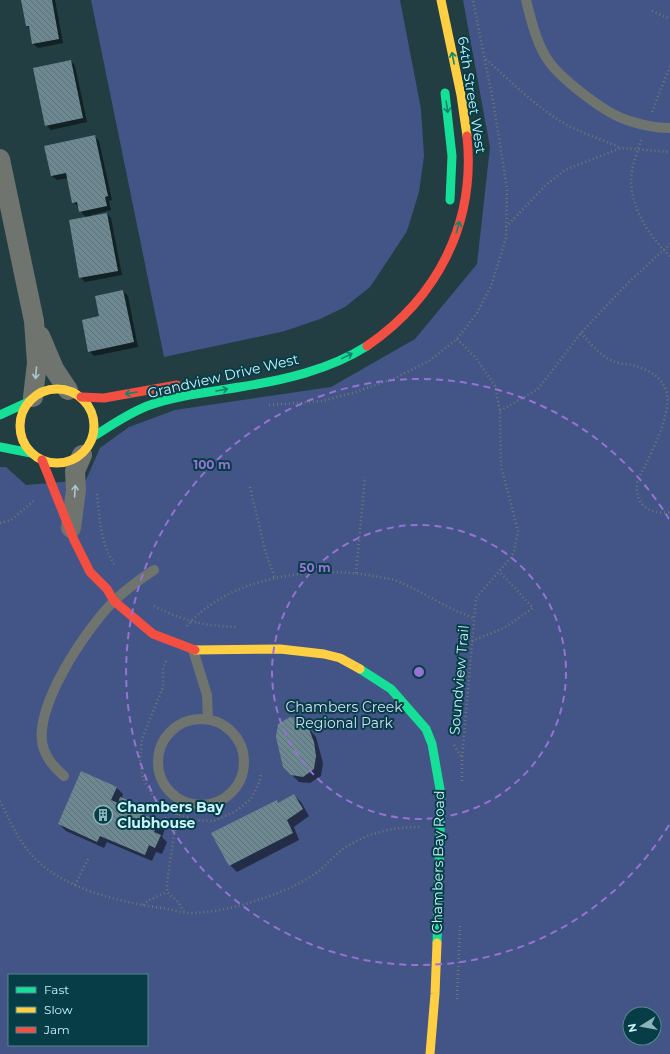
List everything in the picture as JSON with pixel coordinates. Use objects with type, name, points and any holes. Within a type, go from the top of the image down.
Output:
[{"type":"street","name":"64th Street West","points":[[441,0],[462,105],[469,154],[463,210],[454,238],[442,263]]},
{"type":"street","name":"64th Street West","points":[[443,86],[452,156],[452,181],[449,208]]},
{"type":"street","points":[[0,159],[34,321],[37,363],[31,400],[22,415],[20,428],[24,444],[31,453],[50,463],[67,463],[82,455]]},
{"type":"street","name":"Grandview Drive West","points":[[94,436],[128,416],[155,403],[288,378],[333,363],[366,347],[390,329],[411,310],[431,284],[442,263]]},
{"type":"street","points":[[34,321],[54,369],[74,394],[92,411],[95,425],[94,436],[90,445],[82,455],[75,471],[76,490],[70,528]]},
{"type":"street","name":"Grandview Drive West","points":[[74,394],[104,398],[183,384]]},
{"type":"street","points":[[0,415],[48,390],[74,394]]},
{"type":"street","points":[[0,447],[31,453]]},
{"type":"street","name":"Chambers Bay Road","points":[[42,460],[90,572],[107,589],[114,601],[152,634],[193,650],[280,649],[324,654],[340,658],[375,677],[391,689],[426,729],[432,744],[441,795],[435,994],[430,1054]]},
{"type":"lane","points":[[526,0],[533,25],[550,63],[581,92],[617,116],[643,124],[670,128]]},
{"type":"lane","points":[[64,776],[53,766],[44,751],[42,732],[48,701],[74,655],[114,601],[154,570]]},
{"type":"lane","points":[[193,650],[207,695],[208,719]]},
{"type":"lane","points":[[193,719],[208,719],[222,724],[232,732],[240,744],[244,758],[243,772],[238,785],[228,796],[216,803],[202,806],[188,804],[175,798],[165,787],[159,774],[157,760],[161,746],[168,733],[180,724],[193,719]]},
{"type":"path","points":[[652,11],[670,19]]},
{"type":"path","points":[[485,58],[515,87],[553,116],[569,126],[621,148],[638,151],[670,152]]},
{"type":"path","points":[[650,118],[670,66]]},
{"type":"path","points":[[642,137],[632,175],[633,194],[640,217],[651,236],[670,256]]},
{"type":"path","points":[[506,227],[546,184],[565,170],[621,148]]},
{"type":"path","points":[[500,411],[538,390],[581,333],[628,283],[670,244]]},
{"type":"path","points":[[581,333],[597,350],[613,362],[637,366],[650,371],[661,380],[667,394],[667,419],[636,483],[639,500],[647,509],[659,514],[670,512]]},
{"type":"path","name":"Soundview Trail","points":[[268,405],[322,401],[353,393],[395,378],[429,362],[457,338],[476,358],[495,386],[500,411],[501,466],[518,531],[514,552],[476,598],[462,758],[462,789]]},
{"type":"path","points":[[356,573],[365,477]]},
{"type":"path","points":[[250,487],[265,550],[275,579]]},
{"type":"path","points":[[97,492],[105,551],[131,587]]},
{"type":"path","points":[[0,522],[11,520],[40,495]]},
{"type":"path","points":[[261,772],[260,781],[251,799],[236,811],[214,821],[194,820],[166,810],[153,796],[143,779],[140,760],[142,739],[163,687],[164,665],[173,643],[191,621],[205,609],[223,598],[253,585],[297,574],[328,571],[356,573],[396,581],[458,613],[474,618]]},
{"type":"path","points":[[472,641],[504,628],[533,608],[499,572]]},
{"type":"path","points":[[0,801],[14,830],[31,854],[50,871],[75,885],[142,906],[194,913],[244,904],[292,886],[319,871],[342,850],[360,838],[404,827],[422,826]]},
{"type":"path","points":[[177,814],[167,892],[178,902],[184,912]]},
{"type":"path","points":[[75,885],[88,859]]},
{"type":"path","points":[[142,906],[149,900],[167,892]]},
{"type":"path","points":[[457,1001],[460,925]]},
{"type":"green space","points":[[91,0],[400,0],[421,109],[424,156],[419,192],[407,231],[370,287],[345,307],[320,319],[285,331],[164,357]]},
{"type":"green space","name":"Chambers Creek Regional Park","points":[[463,0],[670,0],[670,1054],[0,1054],[0,467],[6,467],[26,485],[86,480],[100,448],[129,427],[175,410],[331,387],[415,339],[477,264],[490,147]]},
{"type":"building","points":[[21,0],[52,0],[59,39],[32,44],[29,26],[26,26]]},
{"type":"building","points":[[71,60],[83,118],[45,126],[33,68]]},
{"type":"building","points":[[95,135],[108,196],[105,197],[107,206],[79,212],[77,202],[72,203],[66,173],[51,176],[44,146]]},
{"type":"building","points":[[107,213],[118,271],[79,278],[69,220]]},
{"type":"building","points":[[123,290],[134,342],[88,352],[82,320],[99,316],[95,296]]},
{"type":"building","points":[[290,717],[303,719],[314,742],[316,756],[314,769],[303,777],[291,775],[283,767],[276,737],[278,724]]},
{"type":"building","name":"Chambers Bay Clubhouse","points":[[81,771],[117,787],[111,800],[118,803],[120,797],[131,801],[128,808],[158,821],[154,832],[161,835],[155,848],[149,845],[145,855],[100,836],[97,842],[58,824]]},
{"type":"building","points":[[294,794],[303,809],[287,820],[293,833],[229,866],[211,833],[277,800],[278,803]]},
{"type":"traffic: fast","points":[[445,93],[452,156],[450,200]]},
{"type":"traffic: fast","points":[[94,436],[128,415],[150,405],[183,396],[257,384],[306,373],[337,362],[367,346]]},
{"type":"traffic: fast","points":[[0,415],[28,402]]},
{"type":"traffic: fast","points":[[0,447],[31,453]]},
{"type":"traffic: fast","points":[[360,669],[391,689],[426,729],[432,744],[441,795],[437,943]]},
{"type":"traffic: slow","points":[[441,0],[461,95],[467,136]]},
{"type":"traffic: slow","points":[[57,389],[78,395],[88,405],[94,426],[88,447],[78,457],[57,463],[36,457],[26,447],[20,426],[26,405],[36,395],[57,389]]},
{"type":"traffic: slow","points":[[195,650],[280,649],[324,654],[340,658],[360,669]]},
{"type":"traffic: slow","points":[[430,1054],[435,994],[437,943]]},
{"type":"traffic: jam","points":[[367,346],[392,326],[414,305],[432,281],[447,255],[458,228],[465,199],[468,168],[467,136]]},
{"type":"traffic: jam","points":[[81,397],[104,398],[177,385]]},
{"type":"traffic: jam","points":[[42,460],[74,540],[90,572],[107,589],[114,601],[153,634],[195,650]]},
{"type":"place","name":"Chambers Bay Clubhouse","points":[[103,815]]}]
